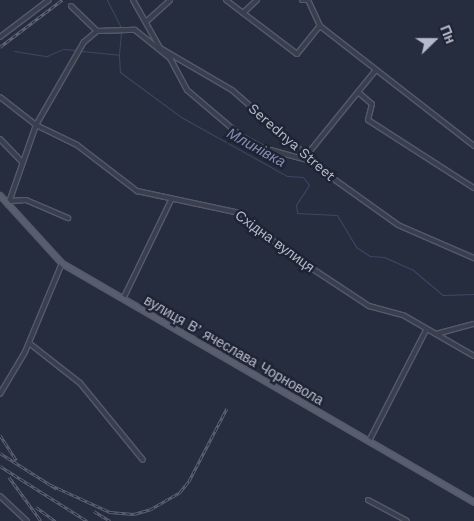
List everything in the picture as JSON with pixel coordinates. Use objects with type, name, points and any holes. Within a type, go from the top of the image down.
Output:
[{"type":"main road","name":"вулиця Вʼячеслава Чорновола","points":[[0,195],[62,263],[474,502]]},
{"type":"street","points":[[0,37],[49,0]]},
{"type":"street","points":[[133,0],[147,21],[160,48],[187,90],[241,136],[263,148],[311,161]]},
{"type":"street","points":[[147,21],[170,0]]},
{"type":"street","points":[[226,0],[297,54],[320,26]]},
{"type":"street","points":[[243,13],[257,0]]},
{"type":"street","points":[[302,0],[308,0],[320,26],[474,146]]},
{"type":"street","points":[[71,6],[96,31]]},
{"type":"street","points":[[68,218],[26,200],[9,203],[36,125],[81,47],[96,31],[135,30],[160,48]]},
{"type":"street","name":"Serednya Street","points":[[160,48],[205,70],[311,161],[398,224],[474,258]]},
{"type":"street","points":[[306,156],[376,70]]},
{"type":"street","points":[[358,92],[372,104],[368,120],[474,188]]},
{"type":"street","name":"Східна вулиця","points":[[0,97],[36,125],[77,145],[137,191],[171,200],[240,213],[284,250],[369,306],[403,315],[474,356]]},
{"type":"street","points":[[0,139],[22,162]]},
{"type":"street","points":[[123,299],[171,200]]},
{"type":"street","points":[[0,394],[29,342],[62,263]]},
{"type":"street","points":[[436,334],[474,324]]},
{"type":"street","points":[[369,441],[426,330]]},
{"type":"street","points":[[29,342],[80,383],[143,460]]},
{"type":"street","points":[[0,496],[27,521]]},
{"type":"street","points":[[368,500],[407,521]]},
{"type":"waterway","points":[[107,0],[121,28]]},
{"type":"waterway","points":[[119,55],[121,32]]},
{"type":"waterway","name":"Млинівка","points":[[14,51],[47,56],[63,49],[78,50]]},
{"type":"waterway","name":"Млинівка","points":[[82,51],[119,55],[120,72],[181,117],[287,176],[303,177],[309,185],[296,205],[297,213],[337,215],[356,247],[370,256],[384,257],[413,270],[443,295],[474,294]]},
{"type":"railway","points":[[0,47],[62,0]]},
{"type":"railway","points":[[51,485],[110,512],[134,514],[151,509],[180,492],[189,481],[227,408]]},
{"type":"railway","points":[[0,435],[16,460]]},
{"type":"railway","points":[[0,453],[57,489]]},
{"type":"railway","points":[[0,466],[87,521]]},
{"type":"railway","points":[[9,477],[41,521]]},
{"type":"railway","points":[[36,507],[55,521]]},
{"type":"railway","points":[[94,511],[110,521]]}]
